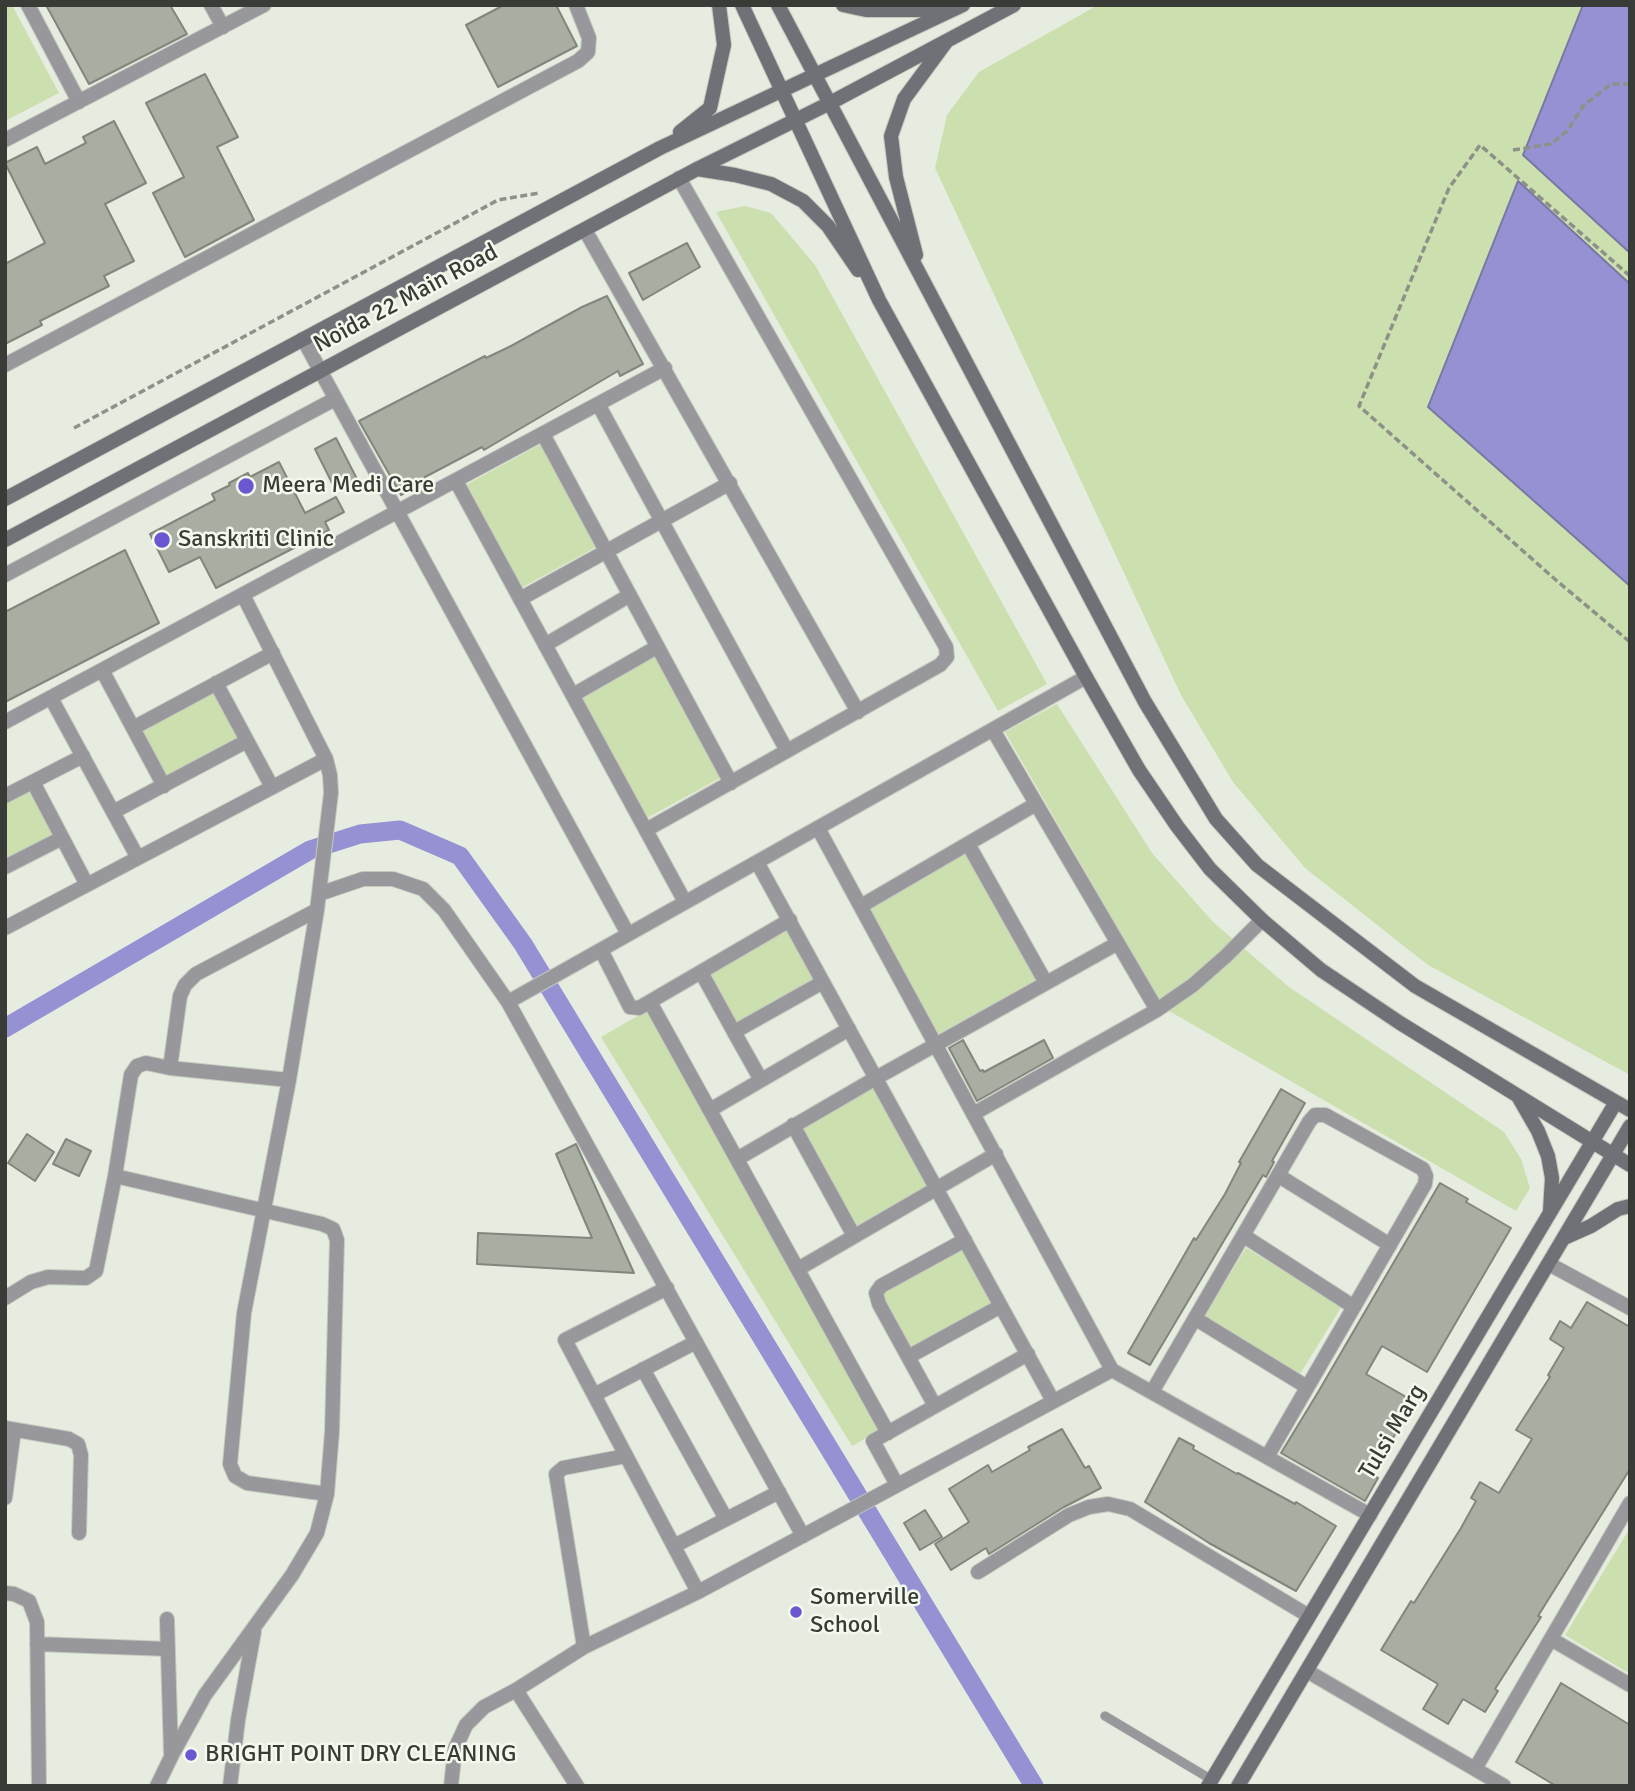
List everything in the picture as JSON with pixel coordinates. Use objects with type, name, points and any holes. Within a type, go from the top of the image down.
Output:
[{"type":"street","points":[[29,5],[79,102]]},
{"type":"street","points":[[211,5],[223,27]]},
{"type":"street","points":[[5,140],[264,5]]},
{"type":"street","points":[[5,365],[578,61],[588,52],[589,38],[576,5]]},
{"type":"street","points":[[660,148],[710,108],[724,46],[719,5]]},
{"type":"street","points":[[743,5],[879,300],[1086,677],[1139,769],[1177,826],[1210,869],[1262,920],[1321,970],[1400,1023],[1630,1165]]},
{"type":"street","points":[[778,5],[1145,702],[1216,819],[1257,865],[1415,986],[1630,1110]]},
{"type":"street","points":[[843,5],[866,10],[958,7]]},
{"type":"street","name":"Noida 22 Main Road","points":[[5,540],[679,178],[830,103],[1014,5]]},
{"type":"street","name":"Noida 22 Main Road","points":[[5,499],[660,148],[958,7]]},
{"type":"street","points":[[922,279],[896,177],[891,136],[904,99],[949,38]]},
{"type":"street","points":[[696,169],[771,184],[803,201],[828,226],[879,300]]},
{"type":"street","points":[[646,830],[940,665],[947,657],[946,647],[679,178]]},
{"type":"street","points":[[584,230],[858,712]]},
{"type":"street","points":[[303,338],[628,934]]},
{"type":"street","points":[[5,722],[665,369]]},
{"type":"street","points":[[5,575],[335,399]]},
{"type":"street","points":[[598,404],[788,751]]},
{"type":"street","points":[[543,434],[731,783]]},
{"type":"street","points":[[456,481],[685,902]]},
{"type":"street","points":[[520,599],[730,483]]},
{"type":"street","points":[[243,595],[326,758],[331,793],[317,910],[289,1080],[244,1313],[230,1464],[235,1476],[247,1483],[327,1494]]},
{"type":"street","points":[[545,645],[630,596]]},
{"type":"street","points":[[573,695],[657,647]]},
{"type":"street","points":[[133,728],[273,653]]},
{"type":"street","points":[[102,670],[164,786]]},
{"type":"street","points":[[508,1002],[1086,677]]},
{"type":"street","points":[[216,683],[272,787]]},
{"type":"street","points":[[51,698],[138,858]]},
{"type":"street","points":[[993,730],[1157,1010]]},
{"type":"street","points":[[113,812],[247,741]]},
{"type":"street","points":[[5,796],[83,756]]},
{"type":"street","points":[[5,929],[326,758]]},
{"type":"street","points":[[33,782],[87,885]]},
{"type":"street","points":[[861,906],[1036,804]]},
{"type":"street","points":[[818,828],[1112,1370],[1370,1516]]},
{"type":"street","points":[[5,867],[62,838]]},
{"type":"street","points":[[968,844],[1046,983]]},
{"type":"street","points":[[757,862],[1053,1401]]},
{"type":"street","points":[[319,894],[363,878],[393,879],[423,890],[444,910],[508,1002],[803,1536]]},
{"type":"street","points":[[170,1069],[180,996],[185,985],[196,974],[317,910]]},
{"type":"street","points":[[601,950],[630,1007],[639,1008],[790,920]]},
{"type":"street","points":[[973,1114],[1157,1010],[1201,978],[1262,920]]},
{"type":"street","points":[[737,1159],[876,1077],[1118,943]]},
{"type":"street","points":[[701,972],[761,1080]]},
{"type":"street","points":[[734,1032],[823,982]]},
{"type":"street","points":[[650,1002],[888,1433]]},
{"type":"street","points":[[710,1110],[849,1029]]},
{"type":"street","points":[[7,1292],[48,1277],[65,1275],[86,1278],[96,1271],[116,1176],[131,1075],[137,1066],[146,1063],[170,1069],[289,1080]]},
{"type":"street","points":[[1518,1097],[1538,1131],[1548,1156],[1552,1178],[1550,1212]]},
{"type":"street","name":"Tulsi Marg","points":[[1210,1783],[1616,1102]]},
{"type":"street","points":[[1152,1392],[1315,1115],[1325,1115],[1423,1169],[1425,1184],[1267,1457]]},
{"type":"street","points":[[793,1125],[854,1236]]},
{"type":"street","name":"Tulsi Marg","points":[[1238,1786],[1630,1126]]},
{"type":"street","points":[[797,1269],[996,1154]]},
{"type":"street","points":[[116,1176],[322,1224],[333,1229],[337,1240],[332,1432],[327,1494],[317,1533],[292,1576],[205,1695],[157,1786]]},
{"type":"street","points":[[1279,1177],[1390,1245]]},
{"type":"street","points":[[1564,1238],[1591,1226],[1618,1209],[1630,1206]]},
{"type":"street","points":[[1244,1236],[1354,1307]]},
{"type":"street","points":[[935,1406],[878,1304],[876,1293],[881,1286],[965,1240]]},
{"type":"street","points":[[1549,1264],[1630,1308]]},
{"type":"street","points":[[667,1288],[565,1340],[698,1592]]},
{"type":"street","points":[[908,1357],[1001,1306]]},
{"type":"street","points":[[1196,1319],[1307,1387]]},
{"type":"street","points":[[594,1395],[696,1342]]},
{"type":"street","points":[[897,1485],[873,1441],[1028,1354]]},
{"type":"street","points":[[643,1370],[726,1519]]},
{"type":"street","points":[[452,1786],[455,1749],[466,1725],[484,1707],[584,1647],[698,1592],[1112,1370]]},
{"type":"street","points":[[5,1497],[10,1429],[69,1439],[78,1444],[81,1455],[79,1533]]},
{"type":"street","points":[[584,1647],[555,1481],[556,1474],[563,1468],[626,1456]]},
{"type":"street","points":[[674,1546],[779,1492]]},
{"type":"street","points":[[1475,1769],[1630,1503]]},
{"type":"street","points":[[978,1572],[1069,1515],[1089,1507],[1108,1504],[1130,1509],[1310,1616]]},
{"type":"street","points":[[5,1593],[29,1601],[37,1622],[40,1786]]},
{"type":"street","points":[[167,1619],[172,1755]]},
{"type":"street","points":[[230,1786],[254,1628]]},
{"type":"street","points":[[1551,1639],[1630,1685]]},
{"type":"street","points":[[37,1644],[168,1649]]},
{"type":"street","points":[[1307,1671],[1504,1786]]},
{"type":"street","points":[[516,1690],[577,1786]]},
{"type":"lane","points":[[1105,1716],[1210,1783]]},
{"type":"path","points":[[1513,150],[1551,144],[1567,131],[1584,105],[1611,84],[1630,84]]},
{"type":"path","points":[[1630,276],[1480,145],[1449,188],[1359,406],[1630,642]]},
{"type":"path","points":[[74,428],[498,200],[547,192]]},
{"type":"green space","points":[[5,5],[12,5],[59,93],[5,121]]},
{"type":"green space","points":[[1098,5],[1630,5],[1630,1075],[1428,965],[1305,868],[1233,782],[1181,695],[935,168],[947,115],[979,72]]},
{"type":"green space","points":[[745,206],[771,213],[815,265],[1047,684],[998,711],[716,212]]},
{"type":"green space","points":[[541,444],[598,546],[521,588],[464,486]]},
{"type":"green space","points":[[654,655],[722,777],[647,818],[579,697]]},
{"type":"green space","points":[[214,689],[241,740],[165,780],[138,729]]},
{"type":"green space","points":[[1057,704],[1152,853],[1213,922],[1289,987],[1504,1132],[1521,1159],[1530,1188],[1516,1211],[1164,1008],[1005,732]]},
{"type":"green space","points":[[31,786],[57,836],[5,863],[5,799]]},
{"type":"green space","points":[[966,852],[1038,979],[938,1034],[867,907]]},
{"type":"green space","points":[[789,926],[819,980],[736,1027],[705,973]]},
{"type":"green space","points":[[648,1010],[880,1430],[852,1446],[601,1037]]},
{"type":"green space","points":[[874,1084],[932,1187],[856,1229],[798,1127]]},
{"type":"green space","points":[[964,1247],[996,1304],[910,1351],[878,1294]]},
{"type":"green space","points":[[1246,1248],[1342,1306],[1300,1374],[1204,1316]]},
{"type":"green space","points":[[1630,1528],[1630,1674],[1565,1635]]},
{"type":"shaded area","points":[[1583,5],[1630,5],[1630,253],[1523,155]]},
{"type":"shaded area","points":[[1518,181],[1630,284],[1630,586],[1428,407]]},
{"type":"building","points":[[46,5],[170,5],[187,34],[89,84]]},
{"type":"building","points":[[504,5],[556,5],[577,46],[498,87],[466,25]]},
{"type":"building","points":[[205,74],[238,137],[217,147],[254,220],[185,257],[153,193],[184,177],[146,103]]},
{"type":"building","points":[[114,121],[146,183],[105,204],[134,261],[104,276],[109,286],[40,321],[42,325],[5,344],[5,264],[45,243],[5,163],[37,147],[45,164],[86,143],[83,137]]},
{"type":"building","points":[[687,243],[700,267],[643,300],[629,273]]},
{"type":"building","points":[[607,296],[643,364],[620,376],[618,371],[484,450],[482,447],[425,477],[427,481],[401,495],[359,421]]},
{"type":"building","points":[[336,438],[357,479],[335,489],[315,449]]},
{"type":"building","points":[[279,462],[305,513],[336,497],[344,512],[325,522],[329,530],[216,588],[200,557],[169,572],[150,534],[215,500],[212,494],[230,485],[229,483],[248,473],[250,477]]},
{"type":"building","points":[[125,550],[159,623],[5,702],[5,612]]},
{"type":"building","points":[[963,1040],[980,1071],[984,1072],[1044,1040],[1053,1058],[977,1101],[949,1048]]},
{"type":"building","points":[[1281,1089],[1305,1103],[1272,1161],[1274,1162],[1266,1177],[1263,1175],[1150,1365],[1128,1353],[1194,1238],[1196,1240],[1225,1194],[1241,1163],[1239,1162]]},
{"type":"building","points":[[27,1134],[54,1152],[35,1181],[8,1163]]},
{"type":"building","points":[[66,1139],[91,1151],[79,1176],[53,1164]]},
{"type":"building","points":[[576,1144],[634,1273],[477,1264],[478,1233],[592,1238],[556,1154]]},
{"type":"building","points":[[1440,1183],[1468,1199],[1466,1202],[1511,1228],[1427,1372],[1382,1346],[1366,1374],[1408,1398],[1395,1420],[1401,1424],[1372,1475],[1378,1478],[1365,1501],[1281,1453]]},
{"type":"building","points":[[1587,1302],[1630,1327],[1630,1469],[1538,1616],[1541,1617],[1495,1689],[1498,1691],[1485,1712],[1463,1699],[1448,1724],[1423,1709],[1438,1684],[1381,1650],[1461,1528],[1476,1501],[1471,1498],[1480,1482],[1499,1493],[1532,1439],[1516,1430],[1550,1377],[1548,1375],[1564,1348],[1550,1339],[1560,1321],[1571,1328]]},
{"type":"building","points":[[1062,1429],[1085,1468],[1089,1466],[1101,1488],[1064,1507],[989,1554],[986,1548],[951,1570],[935,1544],[969,1522],[949,1489],[988,1465],[992,1472],[1030,1450],[1028,1447]]},
{"type":"building","points":[[1179,1438],[1237,1474],[1295,1504],[1296,1502],[1336,1526],[1296,1591],[1209,1543],[1145,1502]]},
{"type":"building","points":[[925,1510],[942,1537],[920,1550],[904,1523]]},
{"type":"building","points":[[1561,1683],[1630,1725],[1630,1786],[1556,1786],[1516,1762]]},
{"type":"waterway","points":[[5,1028],[310,850],[360,834],[400,830],[460,856],[523,944],[1034,1786]]},
{"type":"place","name":"Meera Medi Care","points":[[246,486]]},
{"type":"place","name":"Sanskriti Clinic","points":[[162,540]]},
{"type":"place","name":"Somerville School","points":[[796,1612]]},
{"type":"place","name":"BRIGHT POINT DRY CLEANING","points":[[191,1755]]}]
